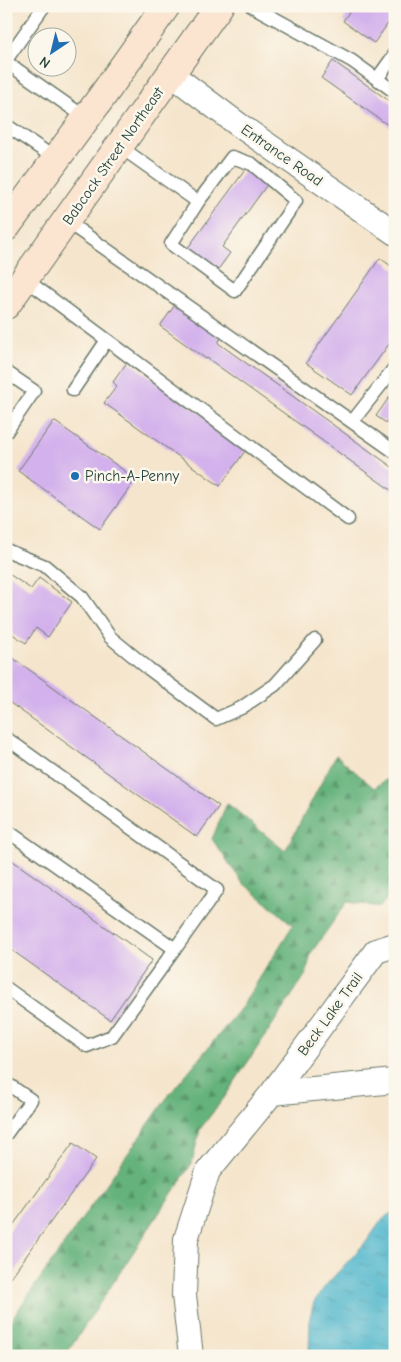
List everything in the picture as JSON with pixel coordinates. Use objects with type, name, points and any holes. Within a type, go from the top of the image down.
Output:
[{"type":"main road","points":[[6,226],[166,6]]},
{"type":"main road","name":"Babcock Street Northeast","points":[[6,305],[219,6]]},
{"type":"street","name":"Entrance Road","points":[[171,74],[239,125],[395,233]]},
{"type":"street","name":"Beck Lake Trail","points":[[192,1356],[184,1295],[186,1239],[208,1171],[272,1093],[376,951],[395,945]]},
{"type":"street","points":[[272,1093],[395,1081]]},
{"type":"lane","points":[[44,6],[6,61],[86,118]]},
{"type":"lane","points":[[252,6],[352,61],[395,92]]},
{"type":"lane","points":[[377,79],[395,54]]},
{"type":"lane","points":[[6,125],[56,159]]},
{"type":"lane","points":[[119,146],[198,202]]},
{"type":"lane","points":[[232,157],[252,164],[296,201],[235,291],[171,244],[198,202],[232,157]]},
{"type":"lane","points":[[66,221],[395,452]]},
{"type":"lane","points":[[25,279],[348,519]]},
{"type":"lane","points":[[73,390],[107,340]]},
{"type":"lane","points":[[352,422],[395,367]]},
{"type":"lane","points":[[6,372],[34,391],[6,432]]},
{"type":"lane","points":[[6,550],[45,566],[82,597],[110,637],[216,719],[241,708],[274,685],[315,640]]},
{"type":"lane","points":[[6,738],[217,890],[112,1036],[87,1046],[6,988]]},
{"type":"lane","points":[[6,830],[175,949]]},
{"type":"lane","points":[[6,1083],[31,1100],[6,1134]]},
{"type":"green space","points":[[336,755],[374,788],[395,774],[395,888],[380,907],[347,902],[311,953],[306,974],[224,1098],[200,1129],[192,1163],[65,1356],[6,1356],[6,1327],[169,1095],[241,1008],[293,925],[242,882],[212,839],[227,803],[285,851]]},
{"type":"water","points":[[395,1211],[395,1356],[309,1356],[310,1317],[314,1302],[326,1285],[367,1241],[383,1218]]},
{"type":"building","points":[[353,6],[395,6],[395,14],[374,43],[343,21]]},
{"type":"building","points":[[333,61],[395,105],[395,130],[321,78]]},
{"type":"building","points":[[248,166],[269,182],[222,247],[230,253],[217,271],[187,249]]},
{"type":"building","points":[[380,258],[395,269],[395,336],[352,395],[306,363]]},
{"type":"building","points":[[175,305],[221,338],[218,343],[395,469],[395,493],[160,326]]},
{"type":"building","points":[[128,361],[248,447],[220,486],[104,403],[117,386],[113,382]]},
{"type":"building","points":[[395,389],[395,429],[376,416]]},
{"type":"building","points":[[54,421],[136,479],[100,529],[18,471]]},
{"type":"building","points":[[6,572],[31,589],[39,578],[72,602],[48,637],[36,628],[26,643],[6,630],[8,623],[6,622]]},
{"type":"building","points":[[6,653],[219,806],[197,837],[6,700]]},
{"type":"building","points":[[6,856],[152,960],[110,1020],[6,946]]},
{"type":"building","points":[[73,1143],[96,1159],[6,1284],[6,1235]]},
{"type":"place","name":"Pinch-A-Penny","points":[[75,476]]}]
